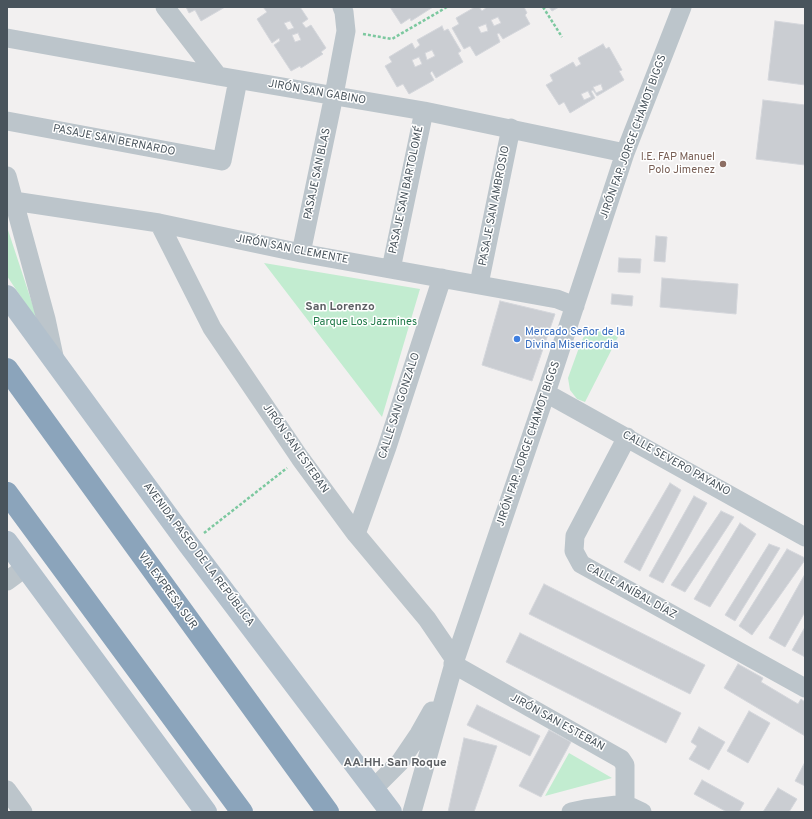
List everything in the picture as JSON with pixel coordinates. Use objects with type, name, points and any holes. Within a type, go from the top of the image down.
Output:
[{"type":"highway","name":"VIA EXPRESA SUR","points":[[7,369],[328,812]]},
{"type":"highway","points":[[7,493],[242,812]]},
{"type":"main road","name":"AVENIDA PASEO DE LA REPÚBLICA","points":[[7,296],[56,361],[189,545],[391,812]]},
{"type":"main road","points":[[7,542],[206,812]]},
{"type":"street","points":[[165,7],[218,76]]},
{"type":"street","name":"PASAJE SAN BLAS","points":[[301,253],[346,31],[342,7]]},
{"type":"street","name":"JIRÓN FAP. JORGE CHAMOT BIGGS","points":[[412,812],[452,667],[626,153],[682,7]]},
{"type":"street","name":"JIRÓN SAN GABINO","points":[[7,38],[238,80],[424,111],[626,153]]},
{"type":"street","points":[[167,67],[178,61],[186,53],[190,41]]},
{"type":"street","name":"PASAJE SAN BERNARDO","points":[[7,121],[222,161],[238,80]]},
{"type":"street","name":"PASAJE SAN BARTOLOMÉ","points":[[391,269],[424,111]]},
{"type":"street","name":"PASAJE SAN AMBROSIO","points":[[479,284],[511,128]]},
{"type":"street","points":[[7,176],[10,200],[46,318],[56,361]]},
{"type":"street","name":"JIRÓN SAN CLEMENTE","points":[[10,200],[159,223],[301,253],[557,299],[575,306]]},
{"type":"street","name":"JIRÓN SAN ESTEBAN","points":[[159,223],[212,328],[300,458],[356,534],[427,619],[452,667],[621,759],[625,765],[634,808]]},
{"type":"street","name":"CALLE SAN GONZALO","points":[[356,534],[387,447],[442,278]]},
{"type":"street","name":"CALLE SEVERO PAYANO","points":[[546,393],[805,537]]},
{"type":"street","name":"CALLE ANÍBAL DÍAZ","points":[[627,437],[575,536],[574,551],[581,564],[805,688]]},
{"type":"street","points":[[7,580],[26,567]]},
{"type":"street","name":"JIRÓN FAP. JORGE CHAMOT BIGGS","points":[[373,789],[400,762],[419,734],[452,667]]},
{"type":"street","points":[[7,790],[23,812]]},
{"type":"street","points":[[571,812],[584,809],[634,808]]},
{"type":"path","points":[[346,31],[392,39],[447,7]]},
{"type":"path","points":[[543,7],[562,37]]},
{"type":"path","points":[[189,545],[300,458]]},
{"type":"green space","points":[[7,227],[39,324],[7,276]]},
{"type":"green space","name":"Parque Los Jazmines","points":[[264,263],[420,289],[382,417]]},
{"type":"green space","points":[[598,331],[610,333],[618,337],[585,402],[577,399],[570,390],[568,378],[581,342],[586,333]]},
{"type":"green space","points":[[569,753],[612,778],[545,796]]},
{"type":"building","points":[[186,7],[225,7],[201,21],[195,10],[189,13]]},
{"type":"building","points":[[263,7],[300,7],[308,19],[302,23],[306,28],[311,25],[326,48],[321,52],[323,54],[301,68],[300,66],[291,71],[274,45],[280,41],[279,38],[272,43],[257,19],[267,12]],"holes":[[[290,21],[294,28],[288,30],[284,23]],[[298,33],[301,40],[295,42],[292,35]]]},
{"type":"building","points":[[390,7],[433,7],[411,21],[410,18],[401,24]]},
{"type":"building","points":[[475,7],[479,7],[482,11],[487,7],[524,7],[527,13],[525,15],[530,24],[503,39],[499,33],[497,34],[500,42],[476,56],[470,46],[464,49],[452,28],[459,24],[456,18]],"holes":[[[498,17],[501,23],[494,26],[491,20]],[[486,24],[488,31],[481,33],[478,27]]]},
{"type":"building","points":[[549,7],[559,7],[552,11]]},
{"type":"building","points":[[775,21],[805,25],[805,85],[768,80]]},
{"type":"building","points":[[442,26],[444,31],[448,29],[461,51],[458,53],[463,62],[436,78],[432,71],[430,73],[434,80],[409,94],[403,84],[397,87],[385,66],[392,62],[389,57],[412,43],[415,49],[420,45],[417,40]],"holes":[[[432,50],[435,56],[427,60],[425,53]],[[419,57],[422,64],[415,67],[412,60]]]},
{"type":"building","points":[[603,44],[606,49],[609,47],[622,70],[619,71],[624,80],[597,96],[593,90],[591,91],[595,98],[570,113],[564,102],[559,105],[546,85],[553,81],[550,75],[573,62],[576,67],[581,64],[578,58]],"holes":[[[601,84],[603,90],[596,93],[593,87]],[[588,91],[591,97],[584,100],[581,94]]]},
{"type":"building","points":[[763,100],[805,105],[805,165],[756,159]]},
{"type":"building","points":[[656,236],[667,237],[665,262],[654,261]]},
{"type":"building","points":[[619,258],[641,259],[640,273],[618,272]]},
{"type":"building","points":[[662,278],[738,284],[736,314],[660,307]]},
{"type":"building","points":[[612,294],[633,296],[632,306],[611,304]]},
{"type":"building","name":"Mercado Señor de la Divina Misericordia","points":[[500,301],[555,314],[532,381],[482,365]]},
{"type":"building","points":[[670,483],[681,490],[640,571],[624,562]]},
{"type":"building","points":[[694,496],[707,503],[663,583],[649,576]]},
{"type":"building","points":[[721,511],[734,517],[685,592],[671,585]]},
{"type":"building","points":[[740,523],[756,534],[710,607],[694,599]]},
{"type":"building","points":[[769,544],[780,548],[735,621],[725,615]]},
{"type":"building","points":[[787,549],[805,558],[805,560],[752,635],[739,626]]},
{"type":"building","points":[[805,574],[805,612],[785,647],[769,638]]},
{"type":"building","points":[[544,584],[705,665],[690,694],[529,614]]},
{"type":"building","points":[[805,627],[805,657],[792,650]]},
{"type":"building","points":[[520,633],[681,713],[666,743],[506,662]]},
{"type":"building","points":[[738,664],[763,678],[761,682],[798,704],[801,699],[805,702],[805,736],[724,688]]},
{"type":"building","points":[[477,705],[540,736],[530,756],[467,725]]},
{"type":"building","points":[[749,711],[770,723],[748,763],[727,751]]},
{"type":"building","points":[[699,727],[725,742],[709,770],[689,759],[697,746],[691,742]]},
{"type":"building","points":[[549,730],[571,742],[541,797],[519,786]]},
{"type":"building","points":[[464,738],[497,746],[474,812],[448,812]]},
{"type":"building","points":[[805,762],[805,786],[795,781]]},
{"type":"building","points":[[702,780],[744,803],[739,812],[727,812],[694,794]]},
{"type":"building","points":[[778,788],[797,799],[789,812],[763,812]]},
{"type":"place","name":"I.E. FAP Manuel Polo Jimenez","points":[[723,164]]},
{"type":"place","name":"Mercado Señor de la Divina Misericordia","points":[[517,339]]},
{"type":"district","name":"San Lorenzo","points":[[340,308]]},
{"type":"district","name":"AA.HH. San Roque","points":[[395,764]]}]
